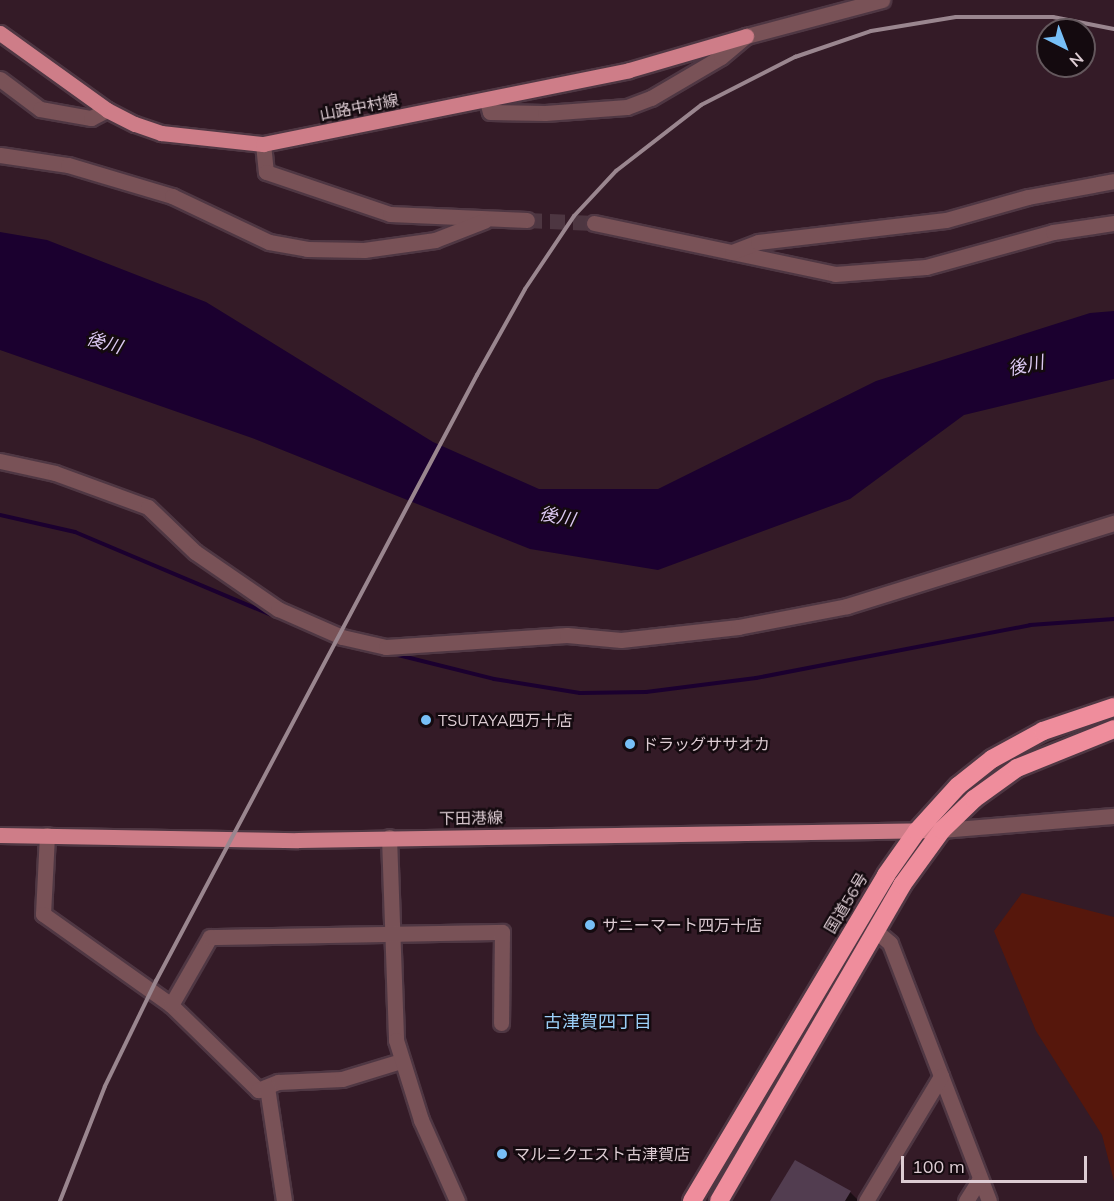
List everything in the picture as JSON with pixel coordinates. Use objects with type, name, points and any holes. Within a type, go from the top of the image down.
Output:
[{"type":"highway","name":"国道56号","points":[[692,1201],[886,875],[917,831],[958,786],[992,759],[1043,731],[1114,707]]},
{"type":"highway","points":[[719,1201],[877,932],[902,885],[942,830],[974,799],[1017,768],[1114,729]]},
{"type":"main road","name":"山路中村線","points":[[0,33],[107,110],[161,133],[263,144],[487,101],[628,70],[746,36]]},
{"type":"main road","name":"下田港線","points":[[0,835],[298,840],[942,830]]},
{"type":"street","points":[[487,101],[490,112],[545,114],[627,107],[651,98],[721,57],[746,36],[882,0]]},
{"type":"street","points":[[0,79],[40,109],[91,118],[107,110]]},
{"type":"street","points":[[263,144],[266,172],[276,178],[390,214],[484,220],[527,220]]},
{"type":"street","points":[[0,155],[68,165],[172,196],[269,242],[307,249],[364,250],[435,240],[484,220]]},
{"type":"street","points":[[732,252],[758,242],[946,220],[1028,197],[1114,181]]},
{"type":"street","points":[[594,223],[835,274],[926,267],[1053,232],[1114,223]]},
{"type":"street","points":[[0,461],[56,472],[148,507],[195,552],[278,609],[342,637],[386,647],[567,635],[621,640],[738,627],[847,606],[1114,523]]},
{"type":"street","points":[[942,830],[1114,816]]},
{"type":"street","points":[[48,835],[42,914],[171,1005],[258,1090],[278,1082],[342,1079],[401,1061]]},
{"type":"street","points":[[390,837],[392,1012],[401,1061],[421,1120],[457,1201]]},
{"type":"street","points":[[171,1005],[210,937],[391,932],[502,932],[501,1023]]},
{"type":"street","points":[[877,932],[890,943],[989,1201]]},
{"type":"street","points":[[866,1201],[941,1076]]},
{"type":"street","points":[[267,1088],[284,1201]]},
{"type":"street","points":[[966,1201],[980,1179]]},
{"type":"shaded area","points":[[1022,893],[1114,917],[1114,1181],[1102,1135],[1036,1031],[994,931]]},
{"type":"water","name":"後川","points":[[0,232],[47,240],[206,302],[433,442],[539,489],[658,489],[876,381],[1090,313],[1114,311],[1114,379],[964,415],[850,499],[658,570],[530,549],[252,438],[0,350]]},
{"type":"building","points":[[795,1160],[851,1191],[845,1201],[770,1201]]},
{"type":"waterway","points":[[0,515],[75,532],[305,629]]},
{"type":"waterway","points":[[390,653],[494,679],[580,693],[646,692],[756,678],[1030,625],[1114,619]]},
{"type":"tunnel","points":[[527,220],[594,223]]},
{"type":"railway","points":[[60,1201],[105,1086],[156,981],[477,375],[525,289],[574,216],[616,171],[701,105],[795,57],[871,31],[956,17],[1053,17],[1114,29]]},
{"type":"place","name":"TSUTAYA四万十店","points":[[426,720]]},
{"type":"place","name":"ドラッグササオカ","points":[[630,744]]},
{"type":"place","name":"サニーマート四万十店","points":[[590,925]]},
{"type":"place","name":"マルニクエスト古津賀店","points":[[502,1154]]},
{"type":"district","name":"古津賀四丁目","points":[[598,1022]]}]
